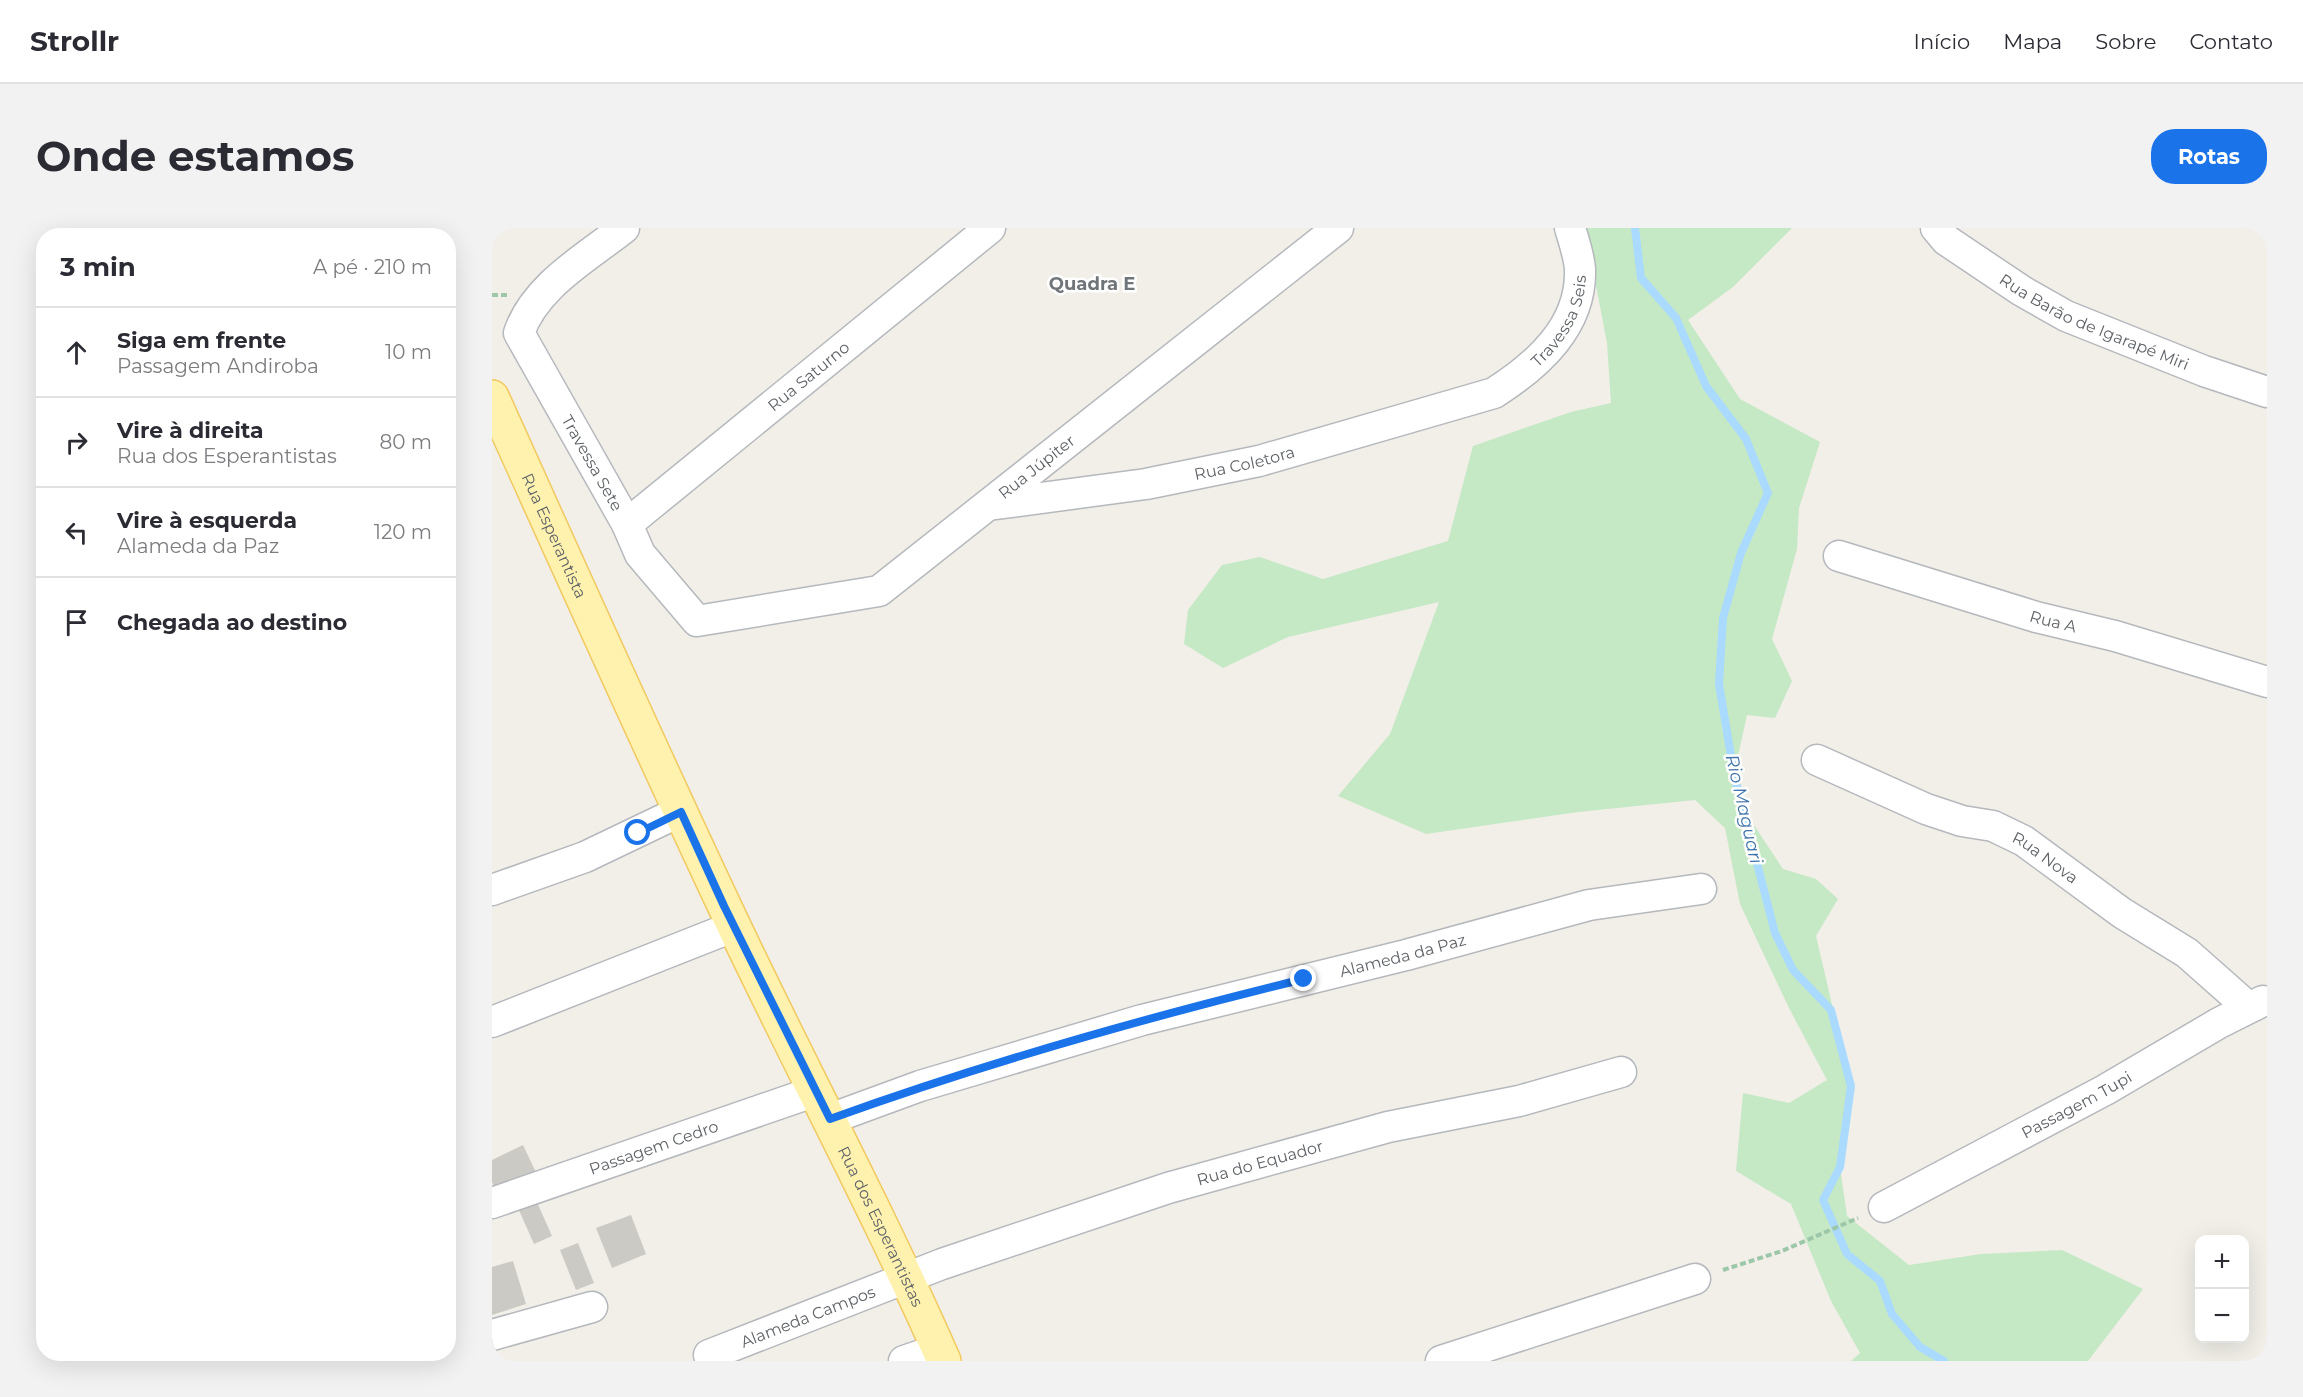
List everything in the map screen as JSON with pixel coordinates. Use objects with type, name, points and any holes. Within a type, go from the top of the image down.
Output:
[{"type":"main road","name":"Rua Esperantista","points":[[492,397],[615,672]]},
{"type":"main road","name":"Rua dos Esperantistas","points":[[615,672],[942,1355]]},
{"type":"street","name":"Travessa Sete","points":[[624,228],[538,296],[525,314],[519,333],[627,524],[640,554],[697,621]]},
{"type":"street","name":"Rua Saturno","points":[[627,524],[990,228]]},
{"type":"street","name":"Rua Júpiter","points":[[697,621],[879,591],[1338,228]]},
{"type":"street","name":"Travessa Seis","points":[[1494,393],[1520,376],[1541,356],[1558,338],[1568,320],[1578,292],[1580,268],[1570,228]]},
{"type":"street","name":"Rua Barão de Igarapé Miri","points":[[1936,228],[1946,240],[2022,291],[2066,316],[2267,392]]},
{"type":"street","name":"Rua Coletora","points":[[988,505],[1146,484],[1258,461],[1494,393]]},
{"type":"street","name":"Rua A","points":[[1839,556],[2036,618],[2115,636],[2267,682]]},
{"type":"street","name":"Rua Nova","points":[[1817,760],[1926,809],[1962,821],[1993,826],[2024,841],[2122,913],[2187,953],[2257,1004]]},
{"type":"street","points":[[492,890],[585,857],[681,812]]},
{"type":"street","name":"Alameda da Paz","points":[[823,1105],[920,1086],[1142,1020],[1406,955],[1589,905],[1701,889]]},
{"type":"street","points":[[492,1022],[735,926]]},
{"type":"street","name":"Passagem Tupi","points":[[1884,1207],[2106,1090],[2257,1004]]},
{"type":"street","name":"Rua do Equador","points":[[906,1278],[1168,1188],[1285,1154],[1388,1127],[1540,1096],[1621,1072]]},
{"type":"street","name":"Passagem Cedro","points":[[492,1203],[823,1105]]},
{"type":"street","name":"Alameda Campos","points":[[709,1355],[906,1278]]},
{"type":"street","points":[[1441,1361],[1695,1279]]},
{"type":"street","points":[[492,1335],[592,1307]]},
{"type":"street","points":[[904,1361],[942,1355]]},
{"type":"path","points":[[1695,1279],[1782,1251],[1884,1207]]},
{"type":"green space","points":[[1585,228],[1792,228],[1733,287],[1688,320],[1740,399],[1820,442],[1799,508],[1797,549],[1772,639],[1792,681],[1775,718],[1747,715],[1734,774],[1744,810],[1783,869],[1816,879],[1838,899],[1816,936],[1851,1086],[1840,1167],[1847,1216],[1909,1265],[1981,1254],[2062,1250],[2143,1289],[2088,1361],[1851,1361],[1860,1353],[1831,1301],[1791,1204],[1736,1171],[1743,1093],[1789,1103],[1827,1080],[1789,1008],[1740,904],[1725,828],[1695,800],[1578,812],[1426,834],[1338,796],[1390,734],[1439,602],[1288,637],[1223,668],[1184,644],[1188,610],[1222,565],[1260,557],[1323,579],[1448,541],[1473,446],[1571,412],[1611,403],[1607,343]]},
{"type":"building","points":[[523,1145],[539,1179],[499,1197],[492,1182],[492,1160]]},
{"type":"building","points":[[536,1200],[552,1236],[534,1244],[518,1208]]},
{"type":"building","points":[[631,1215],[646,1254],[612,1268],[596,1228]]},
{"type":"building","points":[[578,1243],[594,1283],[576,1290],[560,1250]]},
{"type":"building","points":[[513,1261],[526,1304],[492,1315],[492,1267]]},
{"type":"waterway","name":"Rio Maguari","points":[[1635,228],[1641,278],[1676,318],[1706,386],[1746,439],[1768,493],[1741,553],[1723,618],[1719,684],[1734,774],[1775,933],[1793,970],[1831,1010],[1851,1086],[1840,1167],[1823,1200],[1847,1254],[1880,1281],[1892,1314],[1920,1347],[1944,1361]]},
{"type":"district","name":"Quadra E","points":[[1092,284]]},
{"type":"route","points":[[638,833],[681,812],[724,906],[830,1119],[920,1086],[1142,1020],[1304,979]]}]
